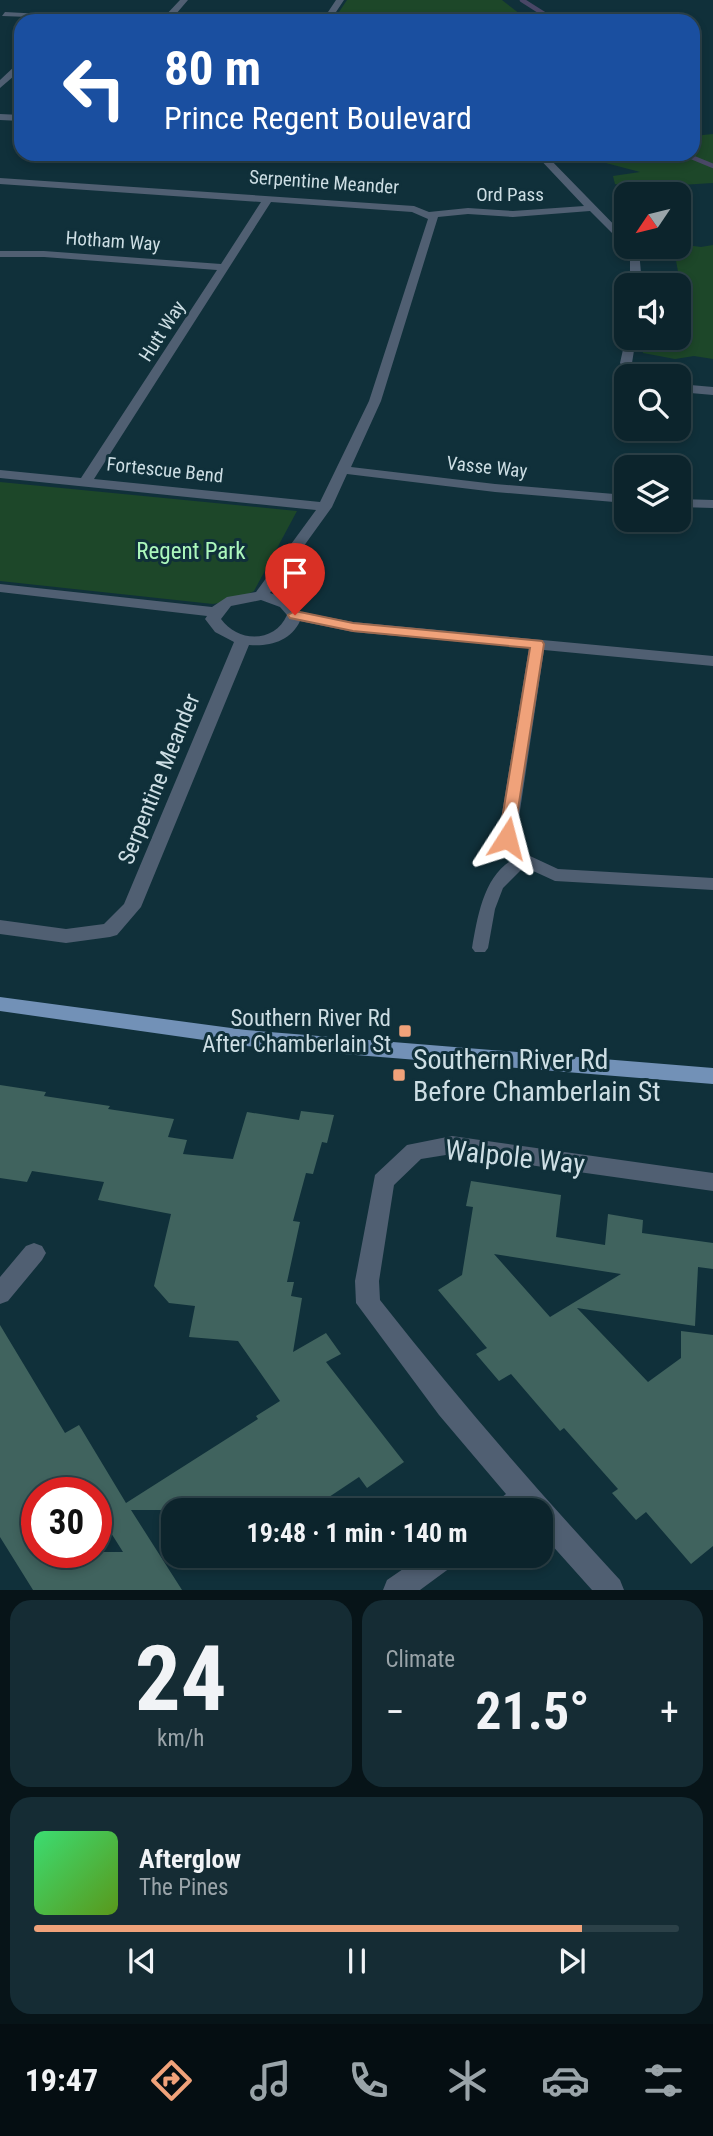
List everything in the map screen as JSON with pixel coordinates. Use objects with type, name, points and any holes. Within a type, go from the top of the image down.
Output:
[{"type":"main road","points":[[0,1004],[246,1038],[713,1076]]},
{"type":"street","points":[[171,14],[184,0]]},
{"type":"street","points":[[3,16],[14,7]]},
{"type":"street","points":[[0,85],[14,72]]},
{"type":"street","points":[[547,161],[614,230]]},
{"type":"street","name":"Serpentine Meander","points":[[0,181],[414,209],[434,218],[380,388],[343,470],[325,507],[261,596]]},
{"type":"street","name":"Hutt Way","points":[[86,481],[268,199]]},
{"type":"street","name":"Ord Pass","points":[[426,215],[468,211],[513,214],[593,208]]},
{"type":"street","name":"Hotham Way","points":[[0,254],[36,253],[224,267]]},
{"type":"street","points":[[691,389],[713,391]]},
{"type":"street","name":"Vasse Way","points":[[343,470],[495,488],[614,498]]},
{"type":"street","name":"Fortescue Bend","points":[[0,474],[325,507]]},
{"type":"street","points":[[691,503],[713,504]]},
{"type":"street","points":[[0,588],[216,612]]},
{"type":"street","points":[[295,615],[293,626],[285,633],[265,640],[243,640],[218,630],[213,619],[216,612],[235,599],[261,596],[286,603],[295,615],[353,627],[713,661]]},
{"type":"street","name":"Serpentine Meander","points":[[0,927],[66,936],[110,930],[132,907],[243,640]]},
{"type":"street","points":[[537,644],[507,838],[524,860],[555,875],[713,884]]},
{"type":"street","name":"Walpole Way","points":[[519,1498],[368,1303],[367,1281],[383,1181],[415,1151],[452,1145],[713,1182]]},
{"type":"street","points":[[0,1294],[34,1254]]},
{"type":"street","name":"Walpole Way","points":[[553,1534],[610,1590]]},
{"type":"street","points":[[397,1590],[427,1568]]},
{"type":"lane","points":[[480,948],[489,897],[510,868],[524,860]]},
{"type":"green space","points":[[347,0],[502,0],[520,14],[338,14]]},
{"type":"green space","points":[[713,134],[713,183],[614,182],[613,176],[640,172],[604,161],[700,161],[700,135]]},
{"type":"green space","points":[[713,245],[713,359],[694,356],[675,359],[643,353],[642,350],[691,350],[691,273],[678,273],[676,259],[691,259],[691,246]]},
{"type":"green space","name":"Regent Park","points":[[0,482],[297,511],[254,591],[236,600],[213,604],[0,581]]},
{"type":"building","points":[[0,1085],[46,1092],[44,1096],[110,1106],[108,1109],[174,1119],[168,1137],[187,1140],[183,1154],[233,1159],[247,1112],[299,1120],[301,1111],[334,1115],[327,1143],[322,1142],[313,1174],[306,1173],[293,1221],[300,1222],[287,1282],[294,1282],[291,1296],[302,1298],[293,1352],[326,1333],[341,1354],[326,1362],[404,1462],[367,1488],[359,1477],[328,1498],[161,1498],[161,1510],[131,1510],[161,1557],[161,1568],[168,1568],[182,1590],[33,1590],[0,1537],[0,1325],[65,1433],[79,1425],[110,1477],[21,1477],[21,1568],[112,1568],[112,1552],[123,1552],[112,1534],[112,1480],[126,1503],[258,1419],[256,1416],[280,1401],[238,1341],[189,1337],[195,1306],[169,1303],[154,1286],[171,1214],[98,1200],[104,1182],[32,1171],[27,1182],[0,1178]]},
{"type":"building","points":[[471,1181],[561,1195],[556,1237],[605,1245],[608,1214],[643,1220],[642,1233],[713,1243],[713,1269],[698,1267],[695,1326],[577,1308],[648,1382],[681,1358],[681,1331],[713,1335],[713,1546],[691,1564],[646,1512],[636,1520],[612,1493],[618,1489],[564,1428],[560,1431],[511,1374],[499,1381],[476,1354],[487,1348],[438,1290],[462,1275],[473,1207],[466,1206]],"holes":[[[494,1254],[621,1274],[550,1317]]]},
{"type":"waterway","points":[[522,0],[544,14]]},
{"type":"waterway","points":[[700,161],[713,166]]},
{"type":"place","name":"Southern River Rd After Chamberlain St","points":[[405,1031]]},
{"type":"place","name":"Southern River Rd Before Chamberlain St","points":[[399,1075]]},
{"type":"route","points":[[295,615],[353,627],[537,644],[507,838]]}]
